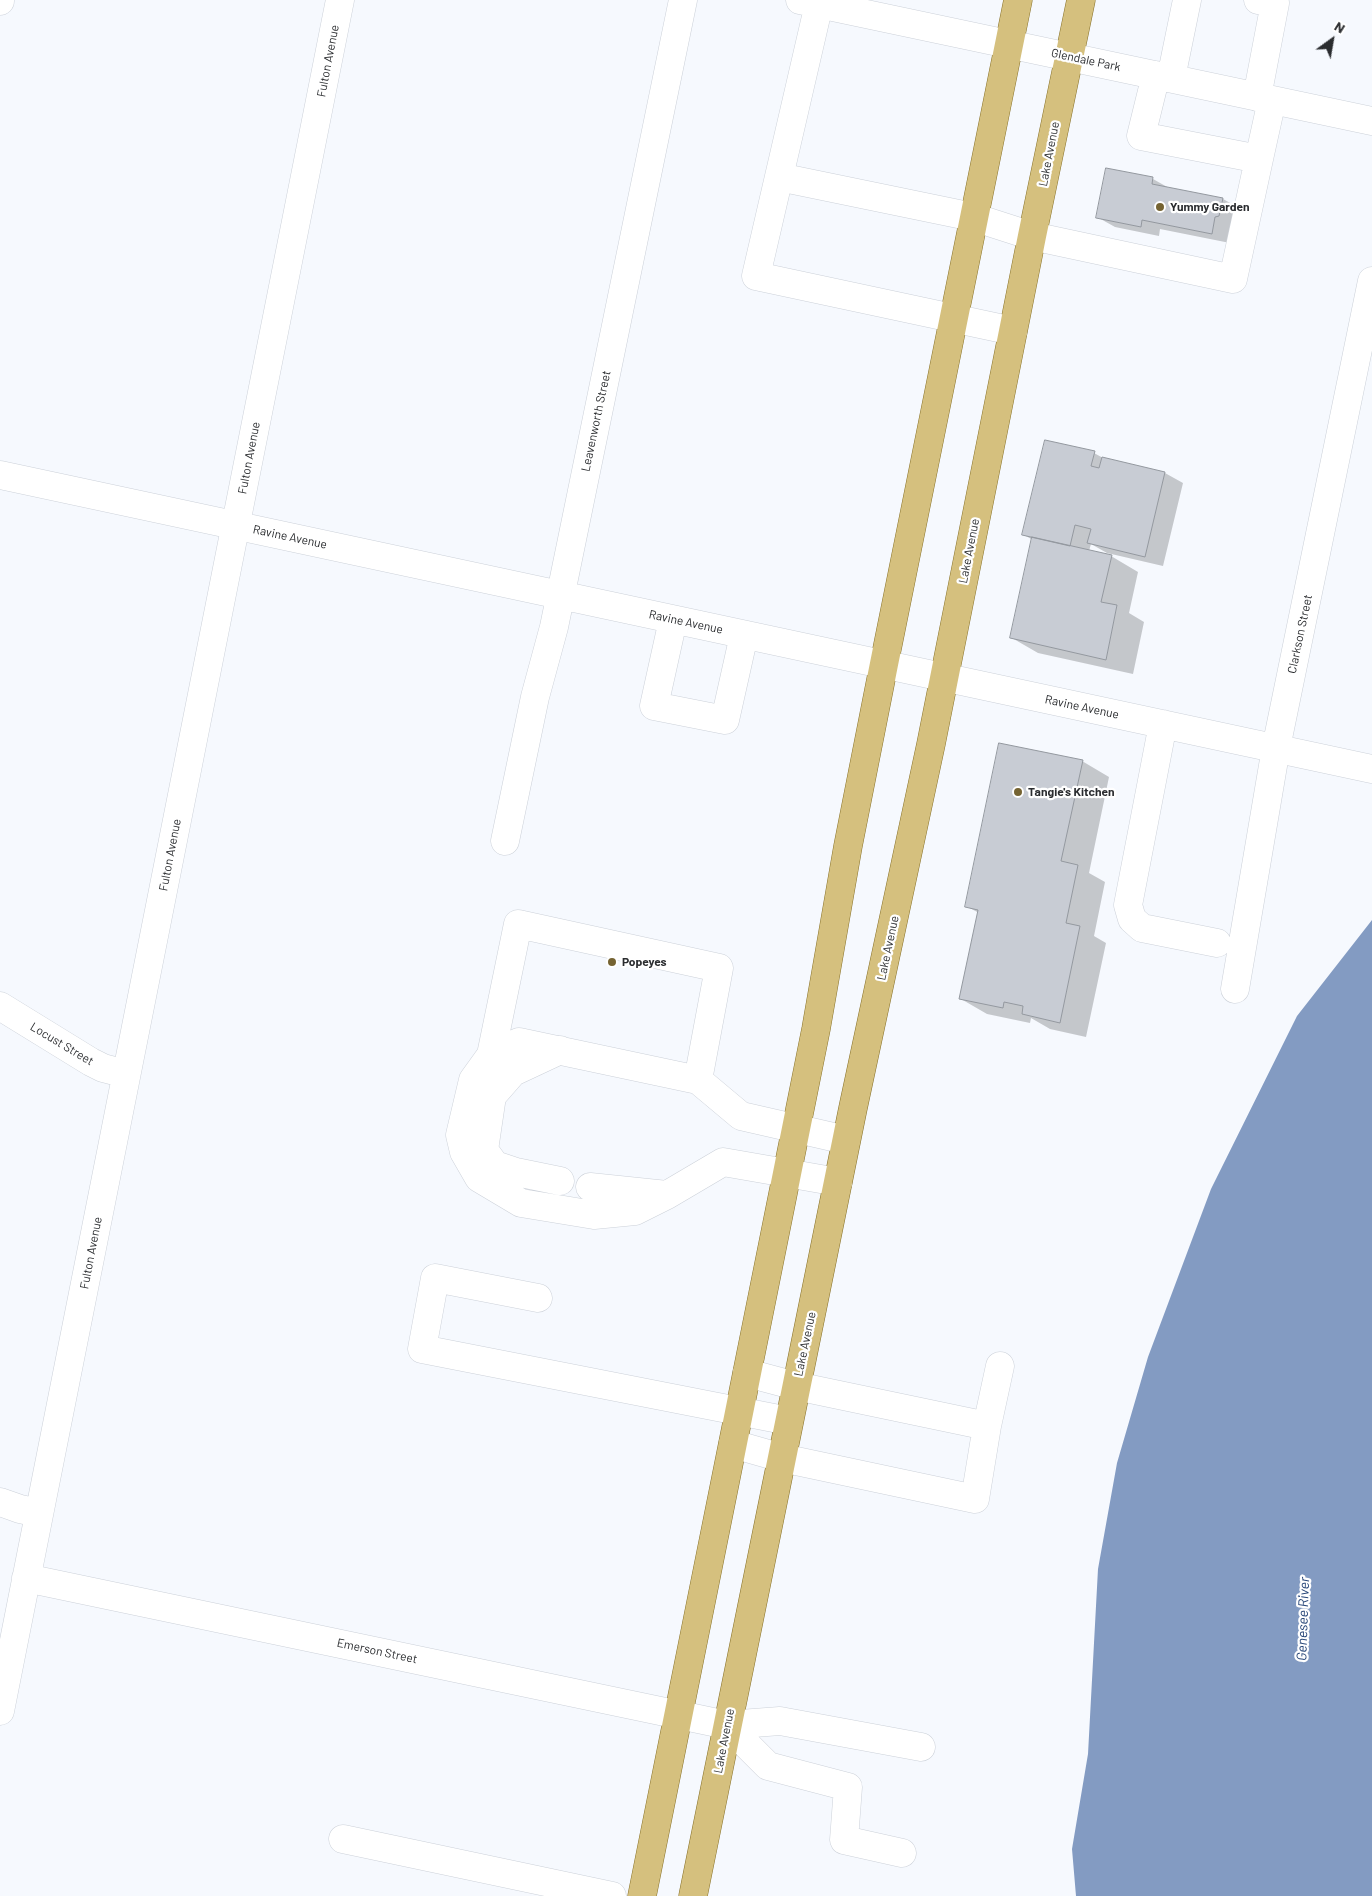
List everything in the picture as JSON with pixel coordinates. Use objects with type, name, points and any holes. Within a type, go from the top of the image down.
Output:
[{"type":"main road","points":[[642,1896],[796,1128],[884,664],[1018,0]]},
{"type":"main road","name":"Lake Avenue","points":[[694,1896],[846,1140],[914,828],[1032,236],[1082,0]]},
{"type":"street","name":"Fulton Avenue","points":[[0,1711],[340,0]]},
{"type":"street","name":"Leavenworth Street","points":[[506,841],[535,697],[561,595],[683,0]]},
{"type":"street","points":[[1187,0],[1164,77],[1141,136],[1259,160]]},
{"type":"street","points":[[779,177],[973,217],[1032,236],[1233,278],[1259,160],[1275,3],[1258,0]]},
{"type":"street","name":"Glendale Park","points":[[810,2],[860,6],[1008,44],[1372,121]]},
{"type":"street","points":[[810,2],[779,177],[756,276],[1014,331]]},
{"type":"street","name":"Clarkson Street","points":[[1235,989],[1276,748],[1372,281]]},
{"type":"street","name":"Ravine Avenue","points":[[0,475],[1372,768]]},
{"type":"street","points":[[673,620],[654,706],[725,720],[744,634]]},
{"type":"street","points":[[1163,724],[1128,905],[1132,920],[1142,928],[1217,943]]},
{"type":"street","points":[[698,1080],[720,968],[518,924],[491,1055],[474,1080],[460,1135],[464,1152],[479,1178],[521,1203],[594,1215],[635,1211],[667,1195],[723,1162],[838,1182]]},
{"type":"street","name":"Locust Street","points":[[0,1006],[91,1062],[103,1068],[126,1074]]},
{"type":"street","points":[[491,1055],[519,1042],[698,1080],[741,1116],[846,1140]]},
{"type":"street","points":[[560,1050],[513,1072],[492,1096],[484,1150],[495,1165],[516,1172],[560,1181]]},
{"type":"street","points":[[590,1187],[667,1195]]},
{"type":"street","points":[[538,1298],[435,1278],[422,1349],[789,1421]]},
{"type":"street","points":[[733,1444],[782,1458],[975,1498],[1000,1366]]},
{"type":"street","points":[[747,1373],[796,1386],[988,1426]]},
{"type":"street","points":[[0,1502],[39,1513]]},
{"type":"street","name":"Emerson Street","points":[[26,1578],[727,1725]]},
{"type":"street","points":[[727,1725],[780,1721],[921,1747]]},
{"type":"street","points":[[727,1725],[768,1766],[848,1787],[844,1840],[902,1852]]},
{"type":"street","points":[[343,1839],[612,1896]]},
{"type":"water","name":"Genesee River","points":[[1372,920],[1372,1896],[1076,1896],[1072,1849],[1088,1754],[1098,1569],[1117,1463],[1148,1357],[1211,1189],[1297,1016]]},
{"type":"building","name":"Yummy Garden","points":[[1106,168],[1153,177],[1152,184],[1223,198],[1219,216],[1215,217],[1212,234],[1142,220],[1141,227],[1096,218]]},
{"type":"building","points":[[1045,440],[1095,451],[1091,466],[1099,468],[1102,457],[1165,472],[1145,557],[1087,543],[1091,529],[1075,525],[1070,546],[1022,535]]},
{"type":"building","points":[[1032,537],[1112,555],[1101,602],[1117,605],[1106,660],[1010,638]]},
{"type":"building","points":[[999,743],[1083,760],[1061,861],[1078,865],[1066,923],[1080,926],[1060,1023],[1022,1014],[1023,1006],[1004,1002],[1003,1008],[959,999],[978,910],[965,907]]},
{"type":"place","name":"Yummy Garden","points":[[1160,207]]},
{"type":"place","name":"Tangie's Kitchen","points":[[1018,792]]},
{"type":"place","name":"Popeyes","points":[[612,962]]}]
